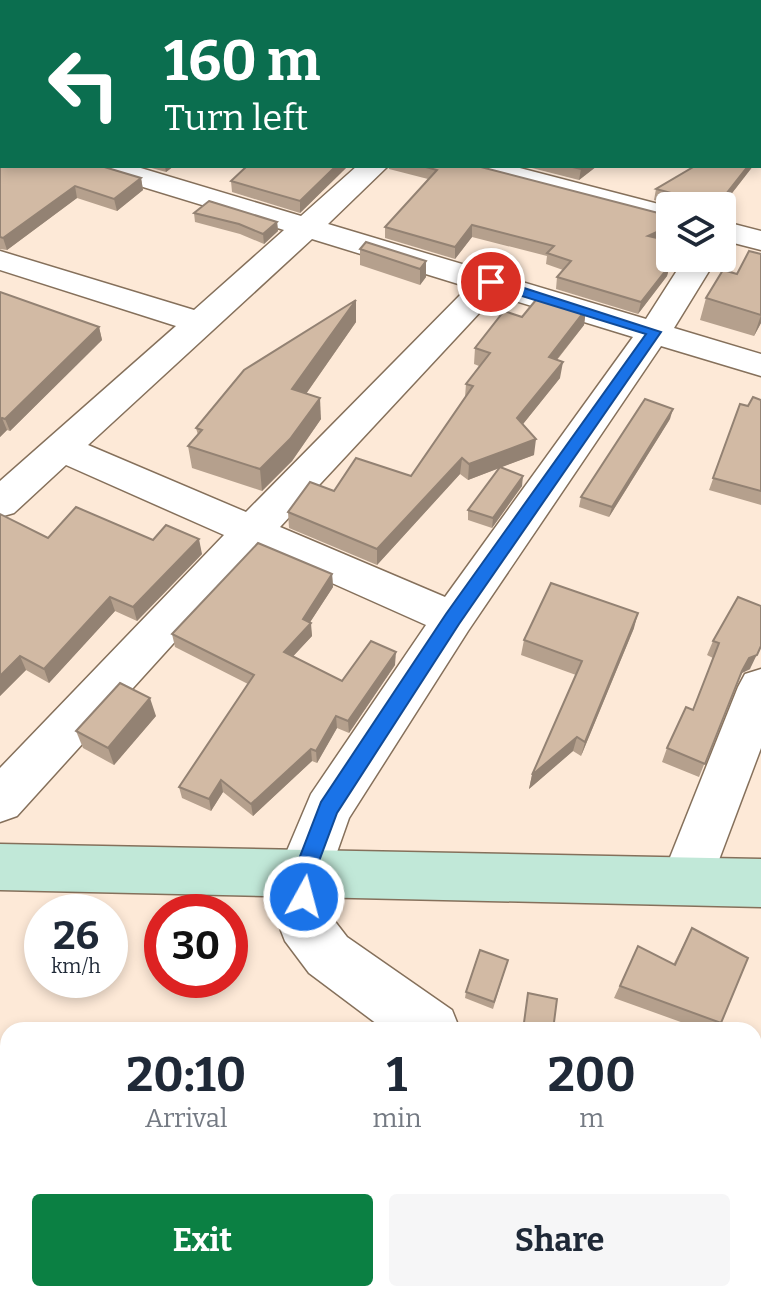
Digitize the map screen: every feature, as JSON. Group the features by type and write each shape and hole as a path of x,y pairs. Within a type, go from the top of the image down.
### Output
{"street":[{"path":"111,168 761,365"},
{"path":"0,503 372,168"},
{"path":"487,168 656,212"},
{"path":"736,234 761,241"},
{"path":"0,260 200,323"},
{"path":"0,293 32,270"},
{"path":"421,1022 328,955 304,923 304,872 328,809 453,619 654,332 692,272"},
{"path":"0,801 250,533 491,282"},
{"path":"61,448 453,619"},
{"path":"687,880 761,687"},
{"path":"0,867 761,883"}],"building":[{"path":"0,168 108,168 141,178 114,199 75,186 3,238 0,237"},
{"path":"245,168 334,168 300,201 231,181"},
{"path":"430,168 485,168 656,212 656,232 648,236 656,238 656,272 665,272 641,302 557,277 571,261 547,253 554,246 472,225 455,247 385,227 437,170"},
{"path":"692,168 746,168 728,192 667,192 656,189"},
{"path":"209,201 277,222 263,234 239,224 194,213"},
{"path":"366,242 426,261 420,269 360,249"},
{"path":"749,251 761,254 761,315 706,298 722,272 737,274"},
{"path":"0,292 99,327 5,419 0,420"},
{"path":"540,295 586,309 549,357 563,362 517,418 536,439 469,464 462,458 377,549 288,512 310,482 334,491 356,458 411,476 473,386 466,384 490,353 475,348 504,311 522,317"},
{"path":"356,300 292,389 320,398 290,439 260,469 188,446 202,430 196,428 244,370"},
{"path":"753,397 761,400 761,491 713,478 740,404 748,406"},
{"path":"645,399 673,409 612,507 581,497"},
{"path":"500,467 523,476 493,518 468,510"},
{"path":"76,507 153,540 166,525 199,539 133,607 110,597 44,669 20,656 0,676 0,514 48,538"},
{"path":"258,543 332,574 303,619 311,623 284,652 342,681 371,641 396,652 348,721 336,716 316,751 311,749 251,804 221,780 209,799 179,787 254,675 172,634"},
{"path":"551,583 638,613 585,742 577,737 532,775 582,661 524,640"},
{"path":"738,597 761,606 761,646 742,671 705,764 667,748 686,707 693,710 719,643 713,641"},
{"path":"120,683 150,698 108,748 76,731"},
{"path":"692,928 748,958 721,1022 620,986 638,946 675,965"},
{"path":"480,950 508,960 494,1002 466,992"},
{"path":"528,993 557,999 554,1022 524,1022"}],"route":[{"path":"304,897 304,872 328,809 453,619 654,332 491,282"}]}
